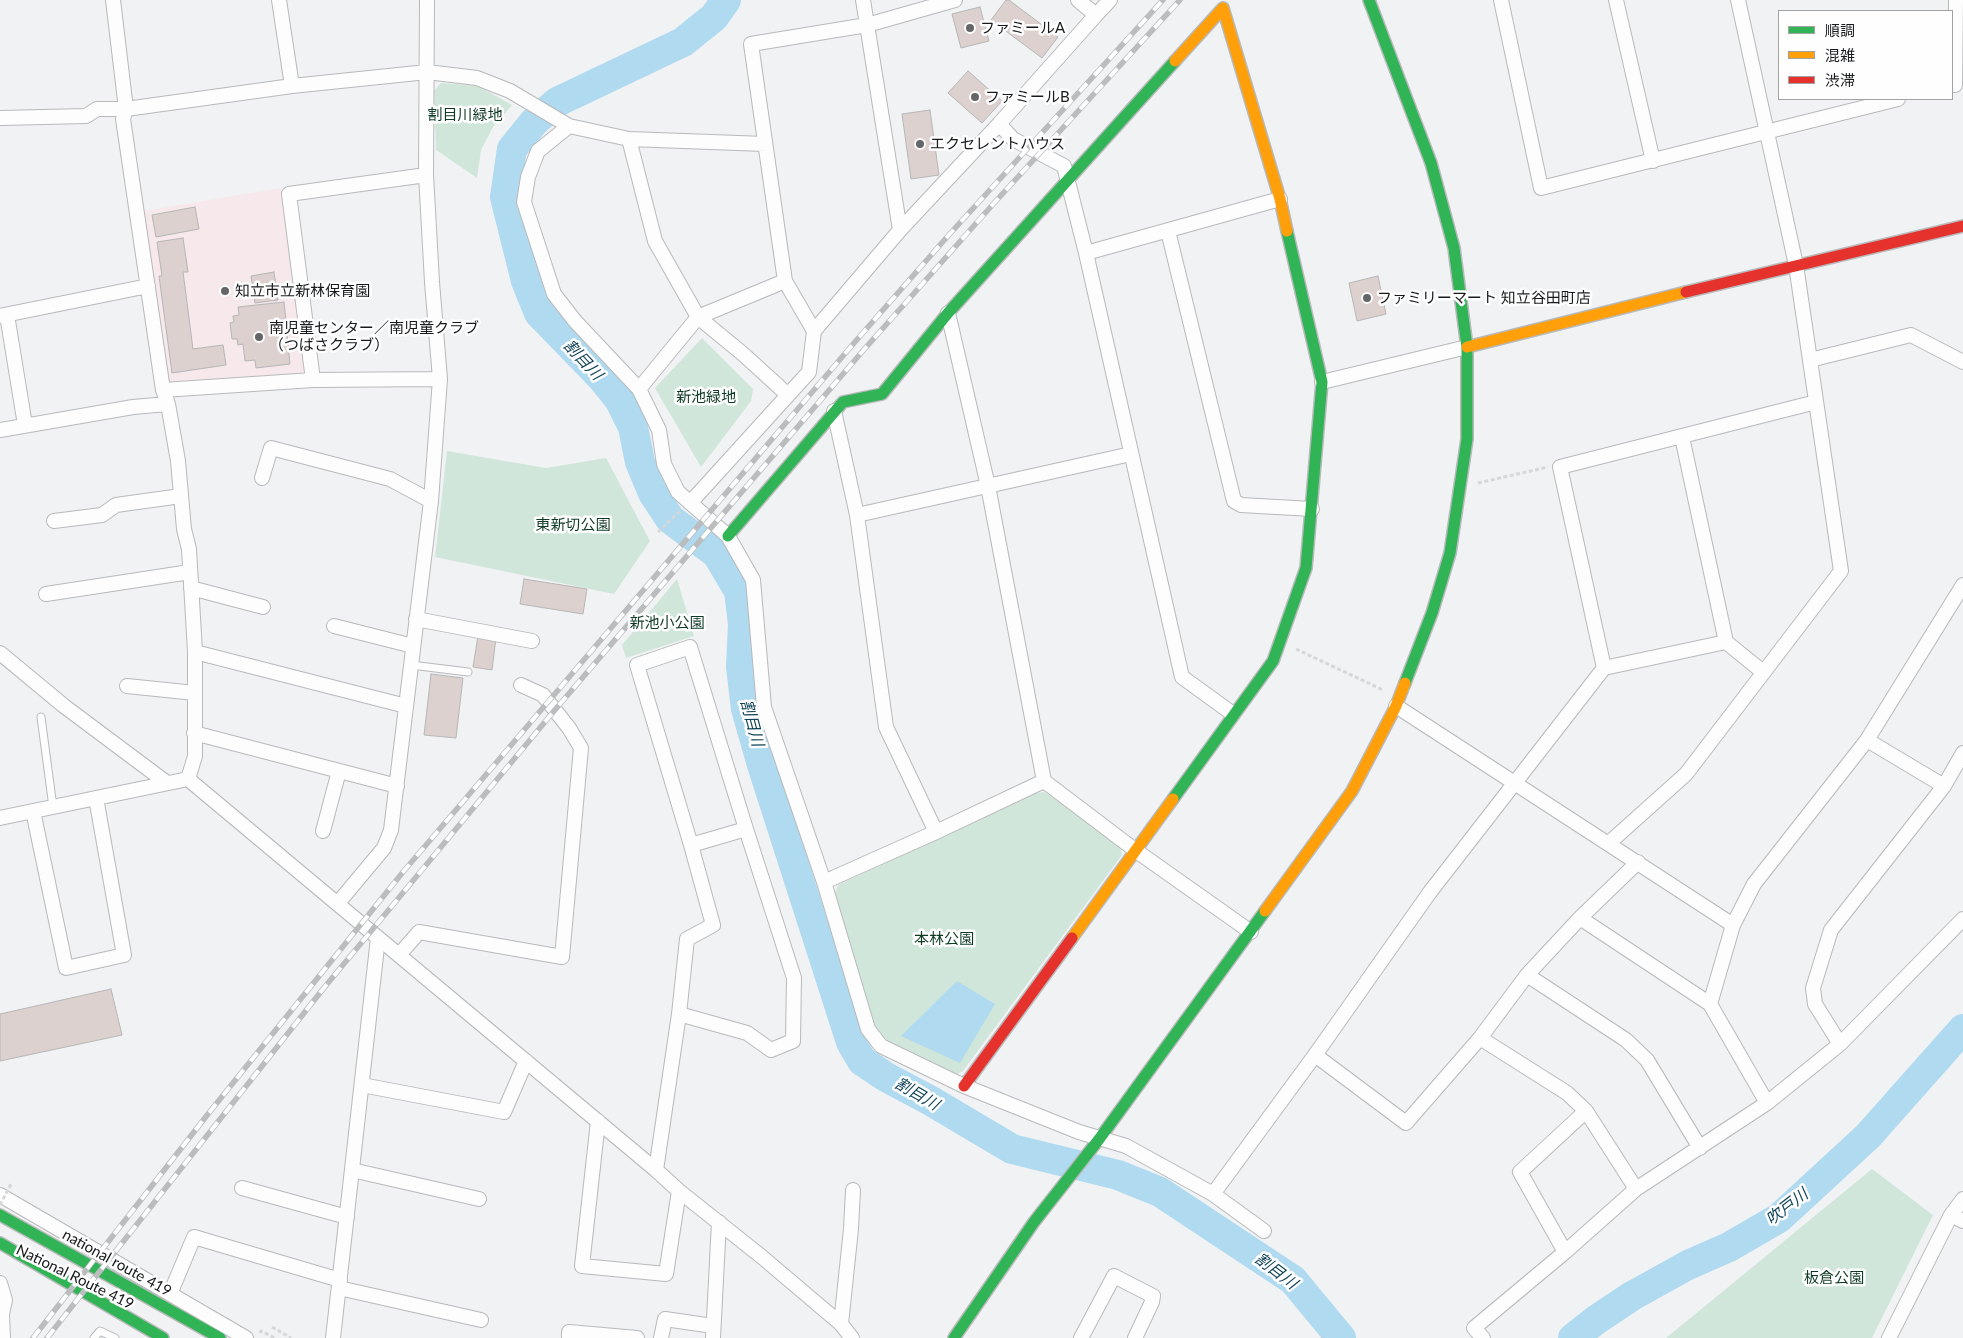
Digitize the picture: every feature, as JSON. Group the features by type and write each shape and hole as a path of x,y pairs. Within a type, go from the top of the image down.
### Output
{"main road":[{"path":"954,1338 1034,1222 1097,1141 1352,791 1398,702 1432,613 1450,553 1462,486 1467,438 1467,347 1454,248 1431,163 1369,0"},
{"path":"728,536 843,402 882,394 948,313 1223,8 1280,199 1322,382 1306,568 1273,660 964,1086"},
{"path":"1467,347 1796,265 1963,226"},
{"name":"national route 419","path":"0,1215 220,1338"},
{"name":"national route 419","path":"0,1243 136,1324 163,1338"},
{"name":"National Route 419","path":"8,1261 136,1324"}],"street":[{"path":"113,0 126,109 123,119 163,390 168,404 178,460 184,529 189,549 195,652 195,756 188,779"},
{"path":"279,0 292,86"},
{"path":"338,903 384,848 391,830 398,786 431,501 440,379 426,175 426,0"},
{"path":"863,0 900,230"},
{"path":"814,330 785,281 751,44 867,24 955,0"},
{"path":"1078,0 1096,15"},
{"path":"690,503 809,372 814,330 900,230 999,124 1110,0"},
{"path":"1501,0 1542,188 1894,100"},
{"path":"1616,0 1652,161"},
{"path":"1608,843 1686,774 1841,571 1796,265 1738,0"},
{"path":"1953,86 1955,85 1956,0"},
{"path":"1,118 86,116 98,110 126,109 292,86 427,72 477,78 510,91 565,124 629,139 765,144"},
{"path":"565,124 538,151 528,177 524,202 554,294 575,321 639,389 659,430 664,464 678,492 728,536 753,580 764,707 824,882 868,1028 881,1046 964,1086 1097,1141 1126,1146 1213,1194 1264,1231"},
{"path":"999,124 1013,138 1064,166 1086,254 1182,678 1233,714"},
{"path":"629,139 655,241 698,317 743,354 788,395"},
{"path":"313,380 289,194 426,175"},
{"path":"1086,254 1280,199"},
{"path":"1168,231 1234,501 1241,505 1312,510"},
{"path":"639,389 698,317 785,281"},
{"path":"25,425 3,316 148,286"},
{"path":"948,313 988,486 1044,781 1135,850 1251,932"},
{"path":"1810,360 1911,335 1963,362"},
{"path":"1322,382 1467,347"},
{"path":"163,390 313,380 440,379"},
{"path":"1604,668 1560,467 1816,402"},
{"path":"0,430 133,407 168,404"},
{"path":"834,411 858,515 886,727 936,832"},
{"path":"1682,437 1726,642 1763,672"},
{"path":"262,478 271,448 390,479 431,501"},
{"path":"858,515 1130,454"},
{"path":"54,521 102,515 116,505 181,496"},
{"path":"46,594 190,572"},
{"path":"1710,1004 1733,925 1754,884 1867,740 1963,585"},
{"path":"191,588 263,607"},
{"path":"416,619 532,641"},
{"path":"334,626 413,646"},
{"path":"1213,1194 1315,1055 1430,892 1517,783 1604,668 1726,642"},
{"path":"656,1170 679,1014 687,939 713,925 637,665 690,647 794,978 793,1041 771,1050 747,1033 679,1014"},
{"path":"195,652 406,706"},
{"path":"0,653 64,706 167,783"},
{"path":"399,955 419,932 562,957 581,748 569,728 543,695 521,685"},
{"path":"127,686 194,693"},
{"path":"1398,702 1733,925"},
{"path":"194,733 398,786"},
{"path":"1867,740 1944,786"},
{"path":"1840,1044 1816,1004 1813,988 1831,930 1944,786 1963,753"},
{"path":"323,831 339,771"},
{"path":"0,818 188,779"},
{"path":"188,779 679,1190 762,1257 840,1324 852,1338"},
{"path":"824,882 1044,781"},
{"path":"34,811 66,968 124,955 96,798"},
{"path":"691,845 746,829"},
{"path":"1315,1055 1406,1123 1480,1038 1527,975 1580,918 1638,862"},
{"path":"1580,918 1710,1004 1767,1103"},
{"path":"1483,1338 1474,1328 1565,1252 1636,1189 1767,1103 1840,1044 1963,919"},
{"path":"333,1338 378,938"},
{"path":"1527,975 1626,1040 1647,1060 1700,1148"},
{"path":"1480,1038 1567,1093 1586,1111 1636,1189"},
{"path":"362,1085 504,1112 526,1062"},
{"path":"1565,1252 1520,1172 1586,1111"},
{"path":"598,1121 582,1266 666,1274 679,1190"},
{"path":"352,1170 479,1199"},
{"path":"242,1188 347,1217"},
{"path":"840,1324 851,1229 853,1190"},
{"path":"0,1194 246,1338"},
{"path":"1889,1338 1957,1218 1963,1199"},
{"path":"661,1338 664,1319 713,1332 719,1222"},
{"path":"170,1294 194,1237 339,1284 482,1320"},
{"path":"1082,1338 1114,1276 1153,1296 1136,1338"},
{"path":"0,1283 5,1300 2,1314 3,1338"},
{"path":"569,1338 570,1332 637,1338"}],"lane":[{"path":"411,665 468,672"},
{"path":"41,717 53,808"},
{"path":"94,1338 100,1331 115,1338"}],"path":[{"path":"1462,486 1553,465 1560,467"},
{"path":"658,532 690,503"},
{"path":"1280,641 1398,702"},
{"path":"0,1205 12,1184"},
{"path":"272,1328 291,1338"},
{"path":"262,1331 274,1338"}],"shaded area":[{"name":"知立市立新林保育園","path":"281,188 304,372 298,376 174,384 169,380 143,211"}],"green space":[{"name":"割目川緑地","path":"441,83 478,86 512,105 493,127 481,150 477,178 436,150 434,91"},
{"name":"新池緑地","path":"702,338 753,389 751,401 701,467 655,388"},
{"name":"東新切公園","path":"447,451 546,468 606,458 650,541 614,594 435,557"},
{"name":"新池小公園","path":"677,579 694,636 626,658 622,645"},
{"name":"本林公園","path":"1045,792 1120,846 1122,855 963,1071 957,1074 887,1040 878,1031 872,1020 834,896 838,885 1037,793"},
{"name":"板倉公園","path":"1872,1169 1933,1215 1872,1338 1666,1338"}],"water":[{"path":"957,981 995,1004 960,1063 901,1036"}],"building":[{"path":"1006,0 1009,0 1058,37 1042,58 991,20"},
{"name":"ファミールA","path":"980,7 989,41 961,48 952,14"},
{"name":"ファミールB","path":"968,71 1002,101 982,123 948,93"},
{"name":"エクセレントハウス","path":"930,110 939,175 911,179 902,114"},
{"path":"195,207 199,229 156,237 152,215"},
{"path":"183,238 188,272 183,272 193,349 223,345 226,365 172,373 159,276 162,276 157,242"},
{"path":"274,272 278,300 255,303 251,276"},
{"name":"ファミリーマート 知立谷田町店","path":"1378,276 1386,314 1357,321 1349,283"},
{"name":"南児童センター／南児童クラブ （つばさクラブ）","path":"284,302 287,329 293,328 294,334 287,335 290,364 256,368 255,360 245,361 243,344 238,345 237,339 232,339 230,323 234,322 233,316 239,315 238,307"},
{"path":"524,579 587,589 583,614 520,604"},
{"path":"478,636 496,638 492,670 473,667"},
{"path":"431,674 463,678 456,738 424,735"},
{"path":"111,989 122,1035 0,1061 0,1014"}],"waterway":[{"name":"割目川","path":"726,0 714,17 683,42 557,102 534,122 512,149 505,197 526,281 539,313 602,378 619,399 633,427 640,462 653,493 670,519 717,554 739,591 743,624 741,667 746,709 762,765 851,1042 862,1061 886,1077 1012,1149 1118,1175 1160,1192 1293,1280 1341,1338"},
{"name":"吹戸川","path":"1573,1338 1632,1296 1688,1265 1729,1247 1779,1218 1868,1136 1963,1029"}],"railway":[{"path":"33,1338 208,1114 403,872 854,343 947,237 1163,0"},
{"path":"47,1338 323,989 554,711 861,353 995,202 1180,0"}],"traffic: fast":[{"path":"1369,0 1431,163 1454,248 1467,347 1467,439 1450,553 1432,613 1405,683"},
{"path":"728,536 843,402 882,394 948,313 1175,61"},
{"path":"1173,799 1273,661 1306,568 1322,382 1287,231"},
{"path":"954,1338 1034,1222 1100,1138 1265,911"},
{"path":"0,1215 220,1338"},
{"path":"0,1243 163,1338"}],"traffic: slow":[{"path":"1175,61 1223,8 1280,199 1287,231"},
{"path":"1467,347 1686,292"},
{"path":"1265,911 1352,791 1396,706 1405,683"},
{"path":"1072,938 1173,799"}],"traffic: jam":[{"path":"1686,292 1963,226"},
{"path":"964,1086 1072,938"}],"place":[{"name":"ファミールA","path":"970,28"},
{"name":"ファミールB","path":"975,97"},
{"name":"エクセレントハウス","path":"920,144"},
{"name":"知立市立新林保育園","path":"225,291"},
{"name":"ファミリーマート 知立谷田町店","path":"1367,298"},
{"name":"南児童センター／南児童クラブ （つばさクラブ）","path":"259,337"}]}
